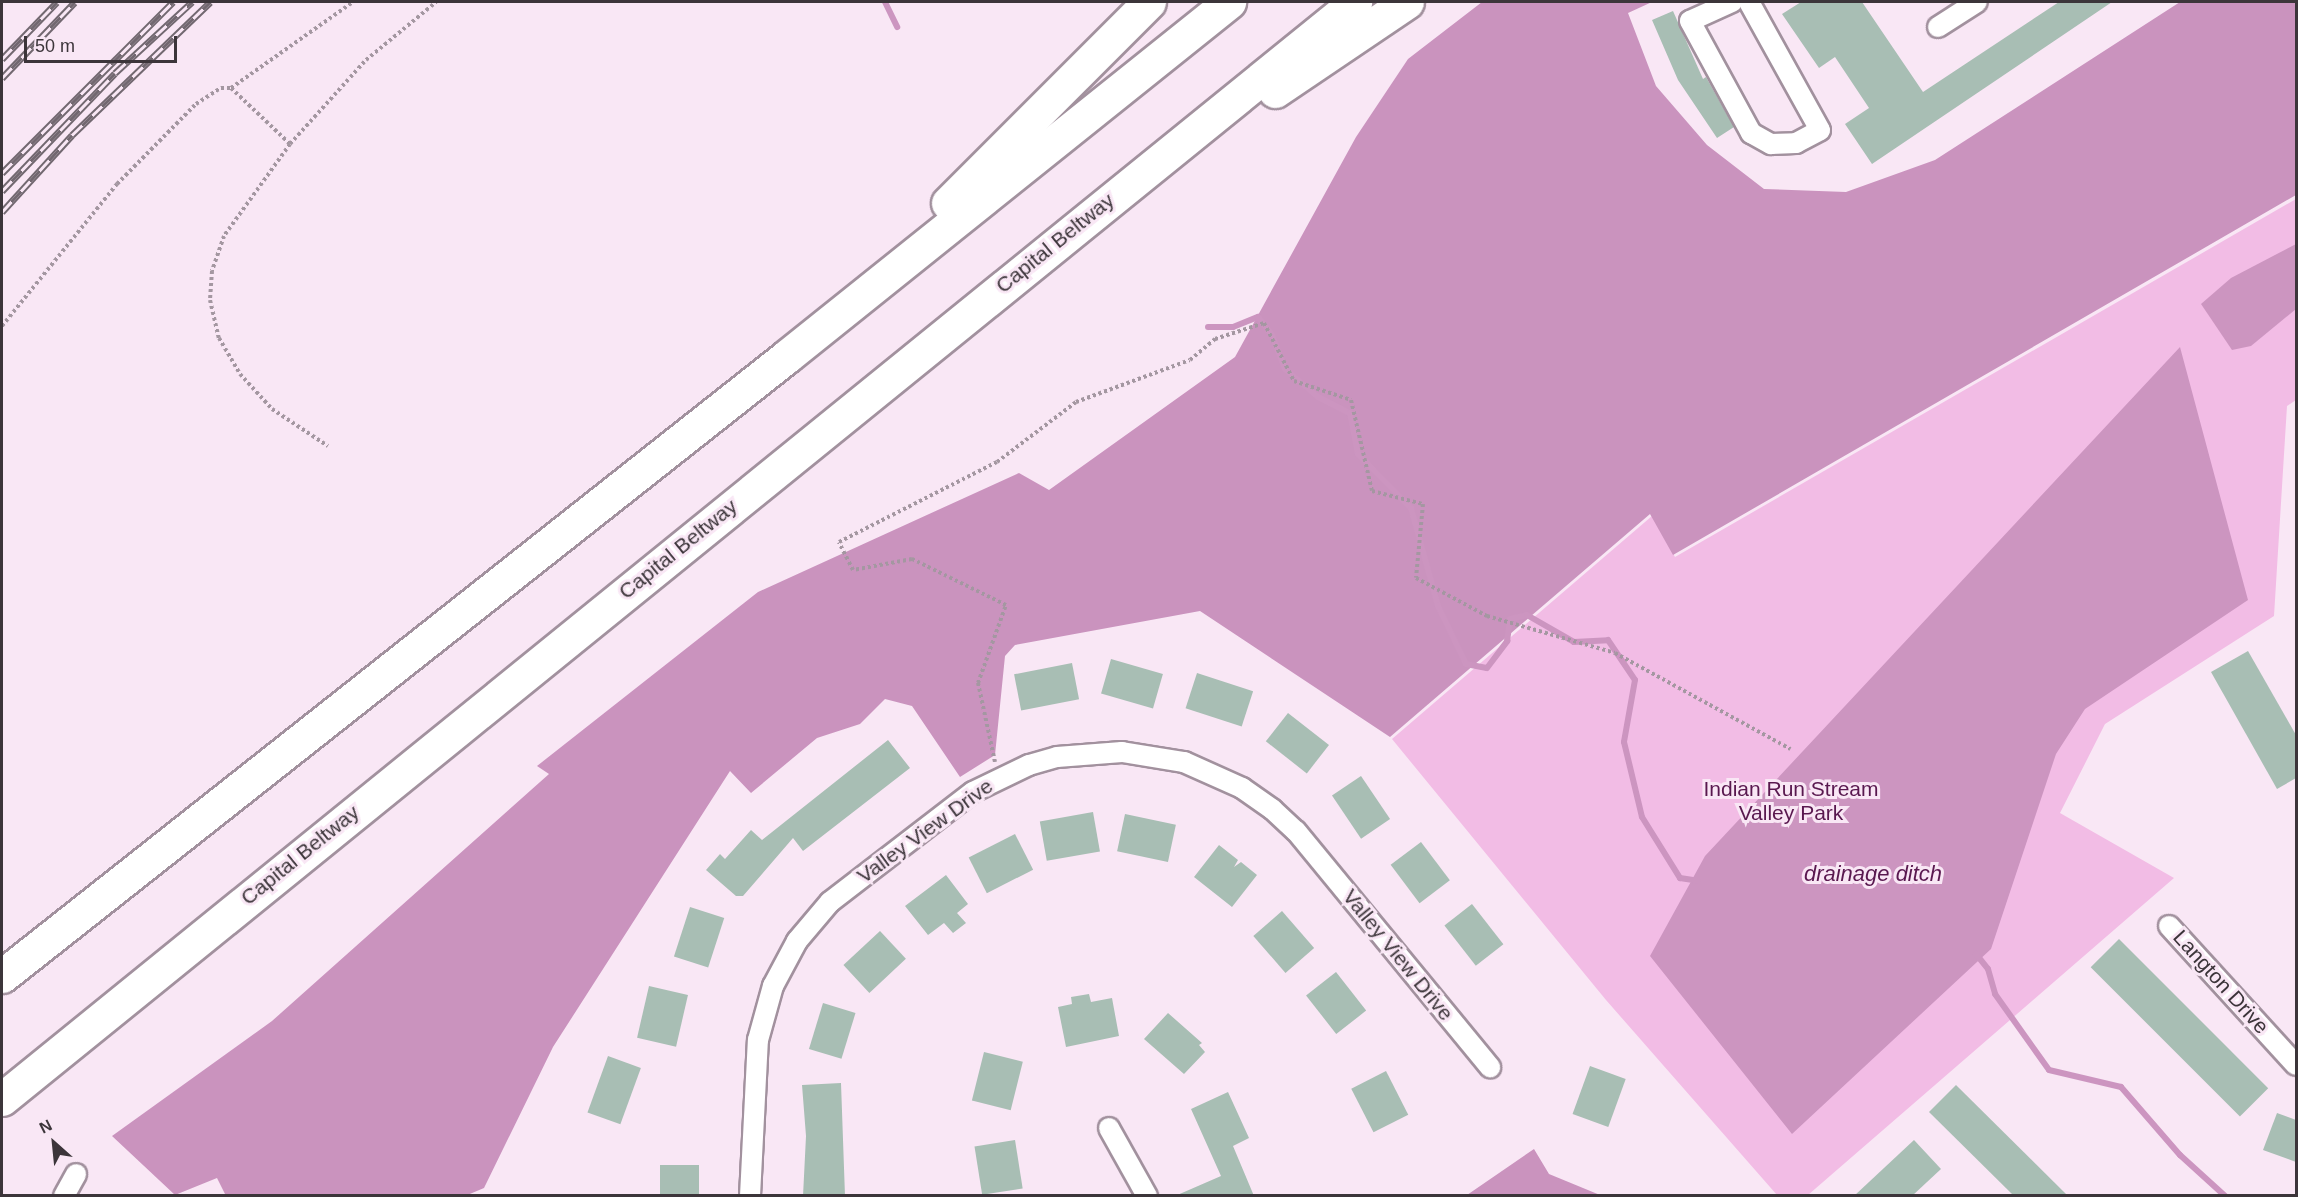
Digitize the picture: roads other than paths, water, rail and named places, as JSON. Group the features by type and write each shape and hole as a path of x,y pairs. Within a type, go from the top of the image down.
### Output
{"highway":[{"path":"786,357 980,172 1149,2"},
{"path":"2,976 786,357 1229,2"},
{"name":"Capital Beltway","path":"2,1099 1356,2"},
{"path":"1075,228 1407,2"}],"street":[{"path":"1732,2 1690,21 1751,133 1771,144 1796,143 1820,130 1749,2"},
{"path":"1938,27 1977,2"},
{"name":"Valley View Drive","path":"750,1196 758,1040 773,986 797,941 830,902 952,807 998,777 1057,757 1122,752 1184,762 1242,788 1296,831 1490,1067"},
{"name":"Langton Drive","path":"2169,926 2296,1065"},
{"path":"1109,1128 1148,1196"},
{"path":"64,1196 76,1174"}],"water":[{"path":"2296,244 2296,309 2251,346 2232,350 2201,304 2231,278"},
{"name":"drainage ditch","path":"2180,347 2248,600 2085,709 2056,754 1991,949 1792,1134 1650,956 1705,856"}],"waterway":[{"path":"885,2 897,27"},
{"path":"1208,327 1233,327 1258,317 1272,335 1285,369 1318,397 1350,413 1358,454 1411,508 1438,606 1466,664 1487,668 1507,641 1510,619 1527,615 1574,642 1608,640 1635,680 1624,742 1642,817 1680,878 1698,881"},
{"path":"1976,954 1988,969 1995,994 2049,1070 2121,1087 2180,1155 2225,1196"}],"railway":[{"path":"2,59 57,2"},
{"path":"2,78 75,2"},
{"path":"2,173 173,2"},
{"path":"2,191 115,73 192,2"},
{"path":"2,212 72,135 210,2"}],"park label":[{"name":"Indian Run Stream Valley Park","path":"1791,801"}]}
